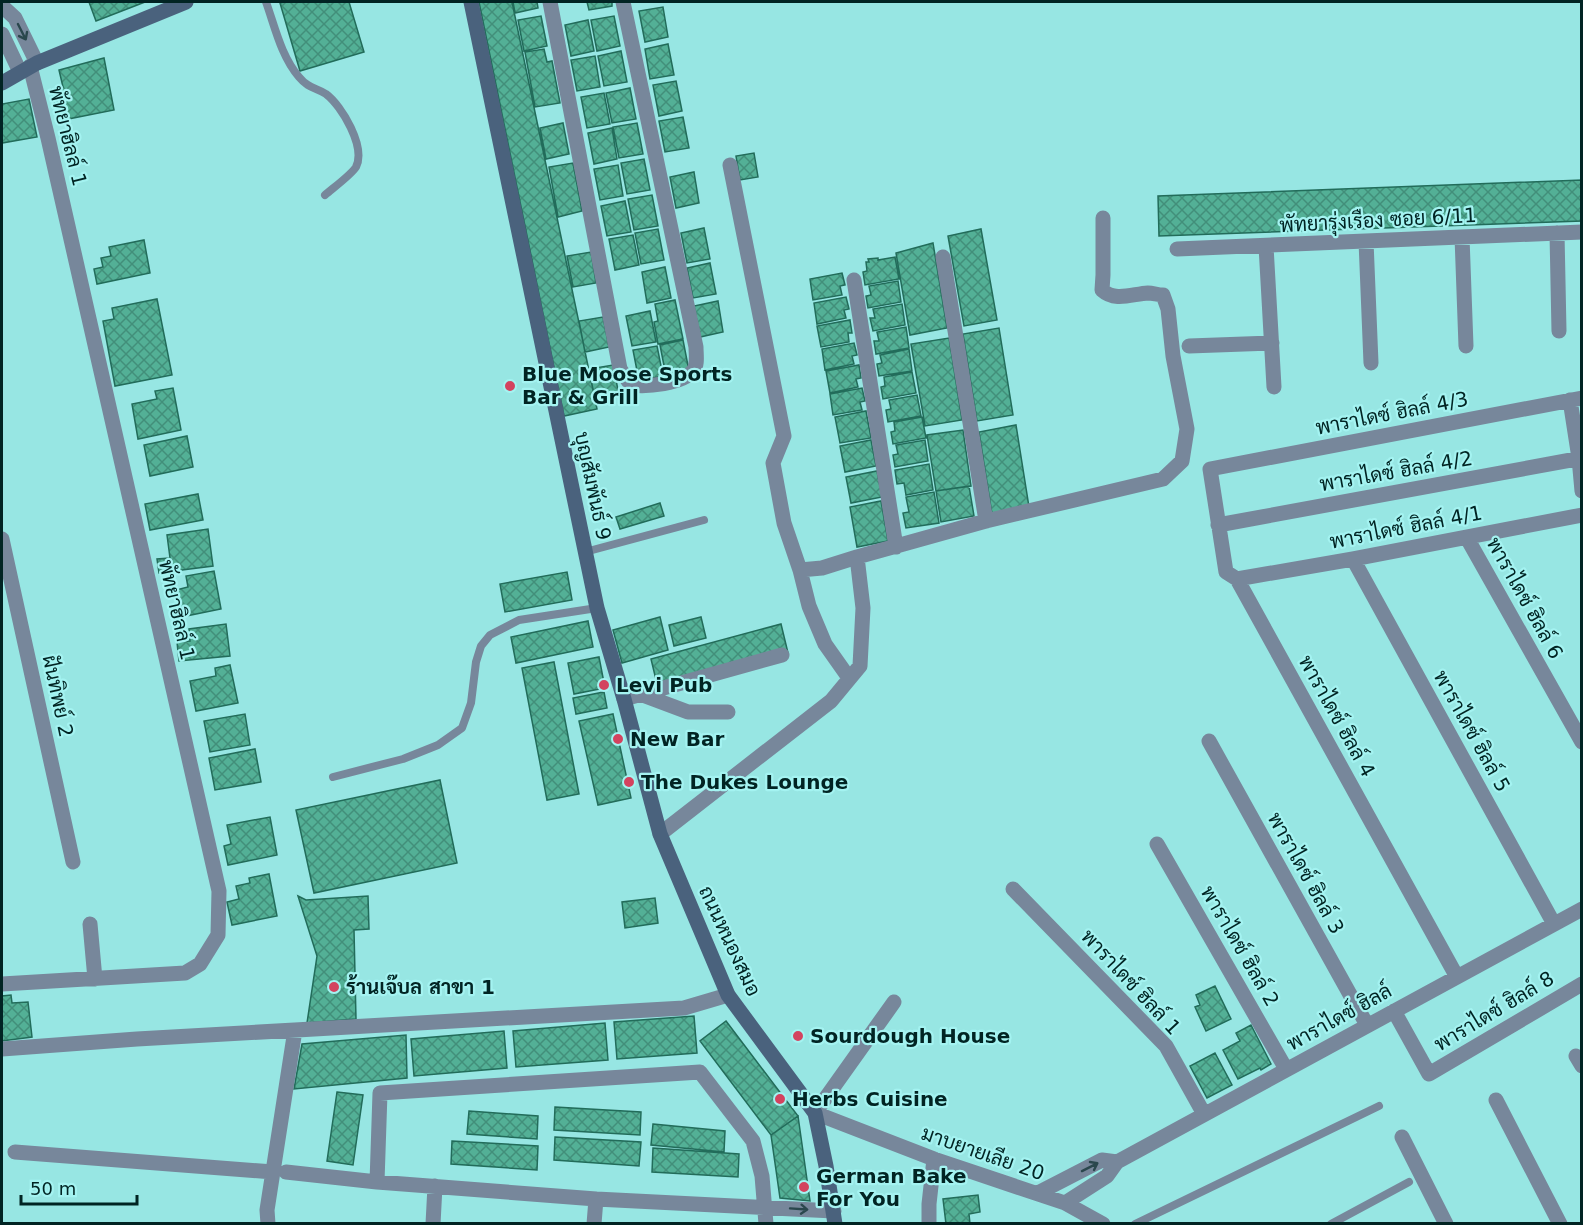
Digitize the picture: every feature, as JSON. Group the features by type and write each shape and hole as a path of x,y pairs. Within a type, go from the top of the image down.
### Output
{"street":[{"path":"2,83 29,67 186,2"},
{"name":"บุญสัมพันธ์ 9","path":"471,2 597,608 660,834"},
{"path":"550,2 620,369 631,384 657,385 683,378 693,371 696,363 696,347 623,2"},
{"path":"2,6 15,18 29,67"},
{"path":"2,34 29,67"},
{"name":"พัทยาฮิลล์ 1","path":"2,984 185,973 200,964 218,935 219,891 51,150 29,67"},
{"path":"730,165 784,436 773,463 784,523 809,606 825,644 849,678"},
{"path":"800,570 822,568 986,521 1163,479 1182,461 1187,429 1173,356 1168,309 1163,296 1150,293 1115,297 1107,295 1102,290 1103,218"},
{"name":"พัทยารุ่งเรือง ซอย 6/11","path":"1177,249 1581,232"},
{"path":"1557,233 1559,331"},
{"path":"1462,237 1466,346"},
{"path":"1366,241 1371,363"},
{"path":"1266,246 1274,387"},
{"path":"943,257 986,521"},
{"path":"854,280 896,547"},
{"path":"1189,346 1272,344"},
{"path":"1576,399 1581,491"},
{"name":"พาราไดซ์ ฮิลล์ 4/3","path":"1210,469 1576,399"},
{"name":"พาราไดซ์ ฮิลล์ 4/2","path":"1218,525 1580,458"},
{"name":"พาราไดซ์ ฮิลล์ 4","path":"1210,469 1226,572 1237,579 1457,977"},
{"name":"พาราไดซ์ ฮิลล์ 4/1","path":"1237,579 1581,515"},
{"name":"พาราไดซ์ ฮิลล์ 6","path":"1467,538 1581,742"},
{"name":"ฝันทิพย์ 2","path":"2,539 73,862"},
{"path":"660,834 831,701 860,666 863,608 857,557"},
{"name":"พาราไดซ์ ฮิลล์ 5","path":"1353,559 1554,924"},
{"path":"624,699 782,655"},
{"path":"640,694 688,712 728,712"},
{"name":"พาราไดซ์ ฮิลล์ 3","path":"1209,741 1367,1025"},
{"name":"ถนนหนองสมอ","path":"660,834 728,995 815,1113 834,1217"},
{"name":"พาราไดซ์ ฮิลล์ 2","path":"1157,844 1287,1069"},
{"name":"พาราไดซ์ ฮิลล์ 1","path":"1013,889 1166,1046 1204,1114"},
{"name":"พาราไดซ์ ฮิลล์","path":"1065,1203 1107,1176 1117,1162 1581,909"},
{"path":"90,924 95,979"},
{"name":"พาราไดซ์ ฮิลล์ 8","path":"1394,1011 1429,1074 1581,984"},
{"path":"2,1049 148,1038 684,1008 728,995"},
{"path":"815,1113 894,1002"},
{"path":"267,1224 267,1210 280,1172 295,1030"},
{"path":"377,1182 380,1093 700,1072 753,1141 762,1176 766,1224"},
{"path":"1496,1100 1560,1224"},
{"name":"มาบยายเลีย 20","path":"815,1113 934,1159 1065,1203 1103,1224"},
{"path":"1402,1137 1446,1224"},
{"path":"15,1152 596,1199 765,1208 834,1217"},
{"path":"929,1224 934,1159"},
{"name":"พาราไดซ์ ฮิลล์","path":"1038,1193 1102,1160 1117,1162"},
{"path":"433,1224 435,1186"},
{"path":"594,1224 596,1199"}],"lane":[{"path":"266,2 286,60 307,86 326,94 341,110 358,146 360,155 355,168 325,195"},
{"path":"585,552 704,520"},
{"path":"333,777 403,759 438,745 462,728 471,703 476,662 481,646 490,635 519,620 597,608"},
{"path":"1135,1224 1379,1106"},
{"path":"1330,1224 1409,1182"}],"building":[{"path":"89,2 145,2 96,21"},
{"path":"349,2 364,52 300,71 280,3"},
{"path":"479,2 512,2 597,409 564,416"},
{"path":"513,2 537,2 538,8 515,13"},
{"path":"587,2 612,2 612,6 589,10"},
{"path":"663,7 668,37 645,42 639,11"},
{"path":"541,16 547,46 524,51 518,20"},
{"path":"614,16 620,46 597,51 591,20"},
{"path":"588,20 594,51 571,56 565,25"},
{"path":"668,44 674,75 650,79 645,49"},
{"path":"544,49 547,62 552,61 560,103 535,107 525,52"},
{"path":"621,51 627,82 604,86 598,56"},
{"path":"595,56 600,87 577,91 571,60"},
{"path":"104,58 114,110 58,121 52,89 63,87 59,70"},
{"path":"676,81 682,111 659,116 653,85"},
{"path":"630,88 636,119 612,123 606,93"},
{"path":"604,93 610,124 587,128 581,97"},
{"path":"29,99 37,137 2,143 2,104"},
{"path":"683,117 689,148 665,152 659,121"},
{"path":"563,123 569,154 546,159 540,128"},
{"path":"637,123 643,154 619,158 613,127"},
{"path":"612,128 617,159 594,164 588,133"},
{"path":"754,153 758,177 740,180 736,156"},
{"path":"644,159 650,190 627,194 621,163"},
{"path":"573,163 582,211 558,217 549,167"},
{"path":"618,165 623,196 600,200 594,169"},
{"path":"694,172 699,203 676,208 670,177"},
{"path":"1582,180 1582,221 1159,236 1158,196"},
{"path":"652,195 658,226 634,230 628,199"},
{"path":"625,201 631,232 607,236 601,206"},
{"path":"704,228 710,259 687,263 681,233"},
{"path":"658,229 664,260 641,264 635,233"},
{"path":"981,229 997,320 964,326 948,236"},
{"path":"633,235 639,265 615,270 609,239"},
{"path":"144,240 150,273 97,284 94,269 103,267 101,258 111,256 109,247"},
{"path":"933,243 947,328 910,335 896,253"},
{"path":"591,252 596,283 573,287 567,256"},
{"path":"895,257 899,279 865,285 863,272 867,271 868,259"},
{"path":"710,263 716,294 693,298 687,268"},
{"path":"665,267 671,298 647,303 642,272"},
{"path":"842,273 845,285 840,286 842,295 813,300 810,279"},
{"path":"898,281 901,302 868,308 866,296 871,295 869,286"},
{"path":"846,297 849,309 844,310 846,318 817,324 814,303"},
{"path":"157,299 172,375 115,386 103,321 114,319 112,308"},
{"path":"675,300 683,339 658,344 654,322 658,321 655,304"},
{"path":"718,301 723,332 700,337 694,306"},
{"path":"902,304 905,325 873,331 870,318 875,318 873,309"},
{"path":"650,311 656,342 632,346 626,316"},
{"path":"603,317 609,347 585,352 579,321"},
{"path":"850,320 852,333 848,333 849,342 821,347 817,326"},
{"path":"906,327 909,348 876,354 874,341 879,341 877,332"},
{"path":"999,328 1013,415 977,421 963,334"},
{"path":"949,338 962,420 925,426 911,344"},
{"path":"683,340 689,371 666,376 660,345"},
{"path":"854,343 857,355 852,356 854,364 825,370 822,349"},
{"path":"657,346 663,376 639,381 633,350"},
{"path":"909,349 912,371 879,376 877,364 882,363 880,355"},
{"path":"613,365 619,395 595,400 589,369"},
{"path":"859,365 861,378 856,379 858,387 830,393 826,371"},
{"path":"912,372 916,393 883,399 881,387 885,386 884,377"},
{"path":"173,388 181,430 138,439 132,404 157,399 155,391"},
{"path":"862,388 865,401 860,402 862,410 833,415 830,394"},
{"path":"917,395 921,416 888,422 886,410 891,409 889,400"},
{"path":"866,411 871,438 840,443 835,417"},
{"path":"922,417 926,438 893,444 891,432 895,431 894,422"},
{"path":"1016,425 1029,507 992,514 979,432"},
{"path":"963,430 971,486 936,491 927,435"},
{"path":"187,436 193,467 150,476 144,445"},
{"path":"871,440 876,466 845,472 840,446"},
{"path":"925,440 928,461 895,467 893,455 898,454 896,445"},
{"path":"929,464 933,490 906,495 904,483 897,484 895,470"},
{"path":"877,471 882,497 851,503 846,477"},
{"path":"969,486 974,516 941,522 936,491"},
{"path":"934,492 939,523 906,528 903,513 909,512 906,497"},
{"path":"198,494 203,520 150,530 145,504"},
{"path":"881,501 888,541 857,547 850,507"},
{"path":"660,503 664,516 620,529 616,517"},
{"path":"208,529 213,566 159,573 157,559 170,558 167,535"},
{"path":"214,571 221,609 181,617 176,590 188,587 186,576"},
{"path":"567,572 572,600 505,612 500,584"},
{"path":"660,617 668,650 622,663 613,630"},
{"path":"701,617 706,638 674,646 669,625"},
{"path":"588,621 593,647 516,663 511,637"},
{"path":"226,624 230,656 179,661 177,642 190,641 189,629"},
{"path":"781,624 788,653 658,688 651,659"},
{"path":"599,657 605,688 574,694 568,663"},
{"path":"554,662 579,794 547,800 522,668"},
{"path":"230,665 238,703 196,711 190,681 216,676 215,668"},
{"path":"604,692 607,708 576,714 573,698"},
{"path":"245,714 250,745 210,752 204,721"},
{"path":"613,714 631,798 598,805 579,721"},
{"path":"255,749 261,782 215,790 209,758"},
{"path":"440,780 457,863 314,893 296,810"},
{"path":"270,817 277,855 228,865 224,846 231,844 227,825"},
{"path":"269,874 277,916 232,925 227,902 239,899 236,886 250,883 249,878"},
{"name":"ร้านเจ๊บล สาขา 1","path":"298,896 306,900 368,896 369,929 354,930 356,1019 307,1023 317,956"},
{"path":"655,898 658,923 625,928 622,902"},
{"path":"1215,986 1231,1019 1206,1031 1195,1007 1200,1005 1196,995"},
{"path":"11,995 12,1003 28,1002 32,1037 2,1041 2,996"},
{"path":"694,1016 697,1053 617,1059 614,1022"},
{"path":"726,1021 798,1116 771,1135 700,1041"},
{"path":"605,1023 608,1060 516,1067 513,1031"},
{"path":"1251,1025 1271,1064 1238,1079 1223,1050 1240,1041 1236,1033"},
{"path":"504,1031 507,1068 414,1076 411,1039"},
{"path":"406,1035 407,1078 294,1089 302,1044"},
{"path":"1215,1053 1232,1085 1207,1098 1190,1066"},
{"path":"337,1092 363,1095 353,1165 327,1161"},
{"path":"555,1107 641,1112 640,1135 554,1130"},
{"path":"469,1111 538,1116 537,1139 467,1134"},
{"path":"798,1116 810,1201 780,1198 771,1135"},
{"path":"653,1124 725,1131 724,1152 651,1145"},
{"path":"555,1137 641,1142 639,1166 554,1160"},
{"path":"452,1141 538,1146 537,1170 451,1164"},
{"path":"653,1148 739,1154 738,1177 652,1172"},
{"path":"978,1195 980,1212 969,1214 970,1224 946,1224 943,1199"}],"place":[{"name":"Blue Moose Sports Bar & Grill","path":"510,386"},
{"name":"Levi Pub","path":"604,685"},
{"name":"New Bar","path":"618,739"},
{"name":"The Dukes Lounge","path":"629,782"},
{"name":"ร้านเจ๊บล สาขา 1","path":"334,987"},
{"name":"Sourdough House","path":"798,1036"},
{"name":"Herbs Cuisine","path":"780,1099"},
{"name":"German Bake For You","path":"804,1187"}]}
